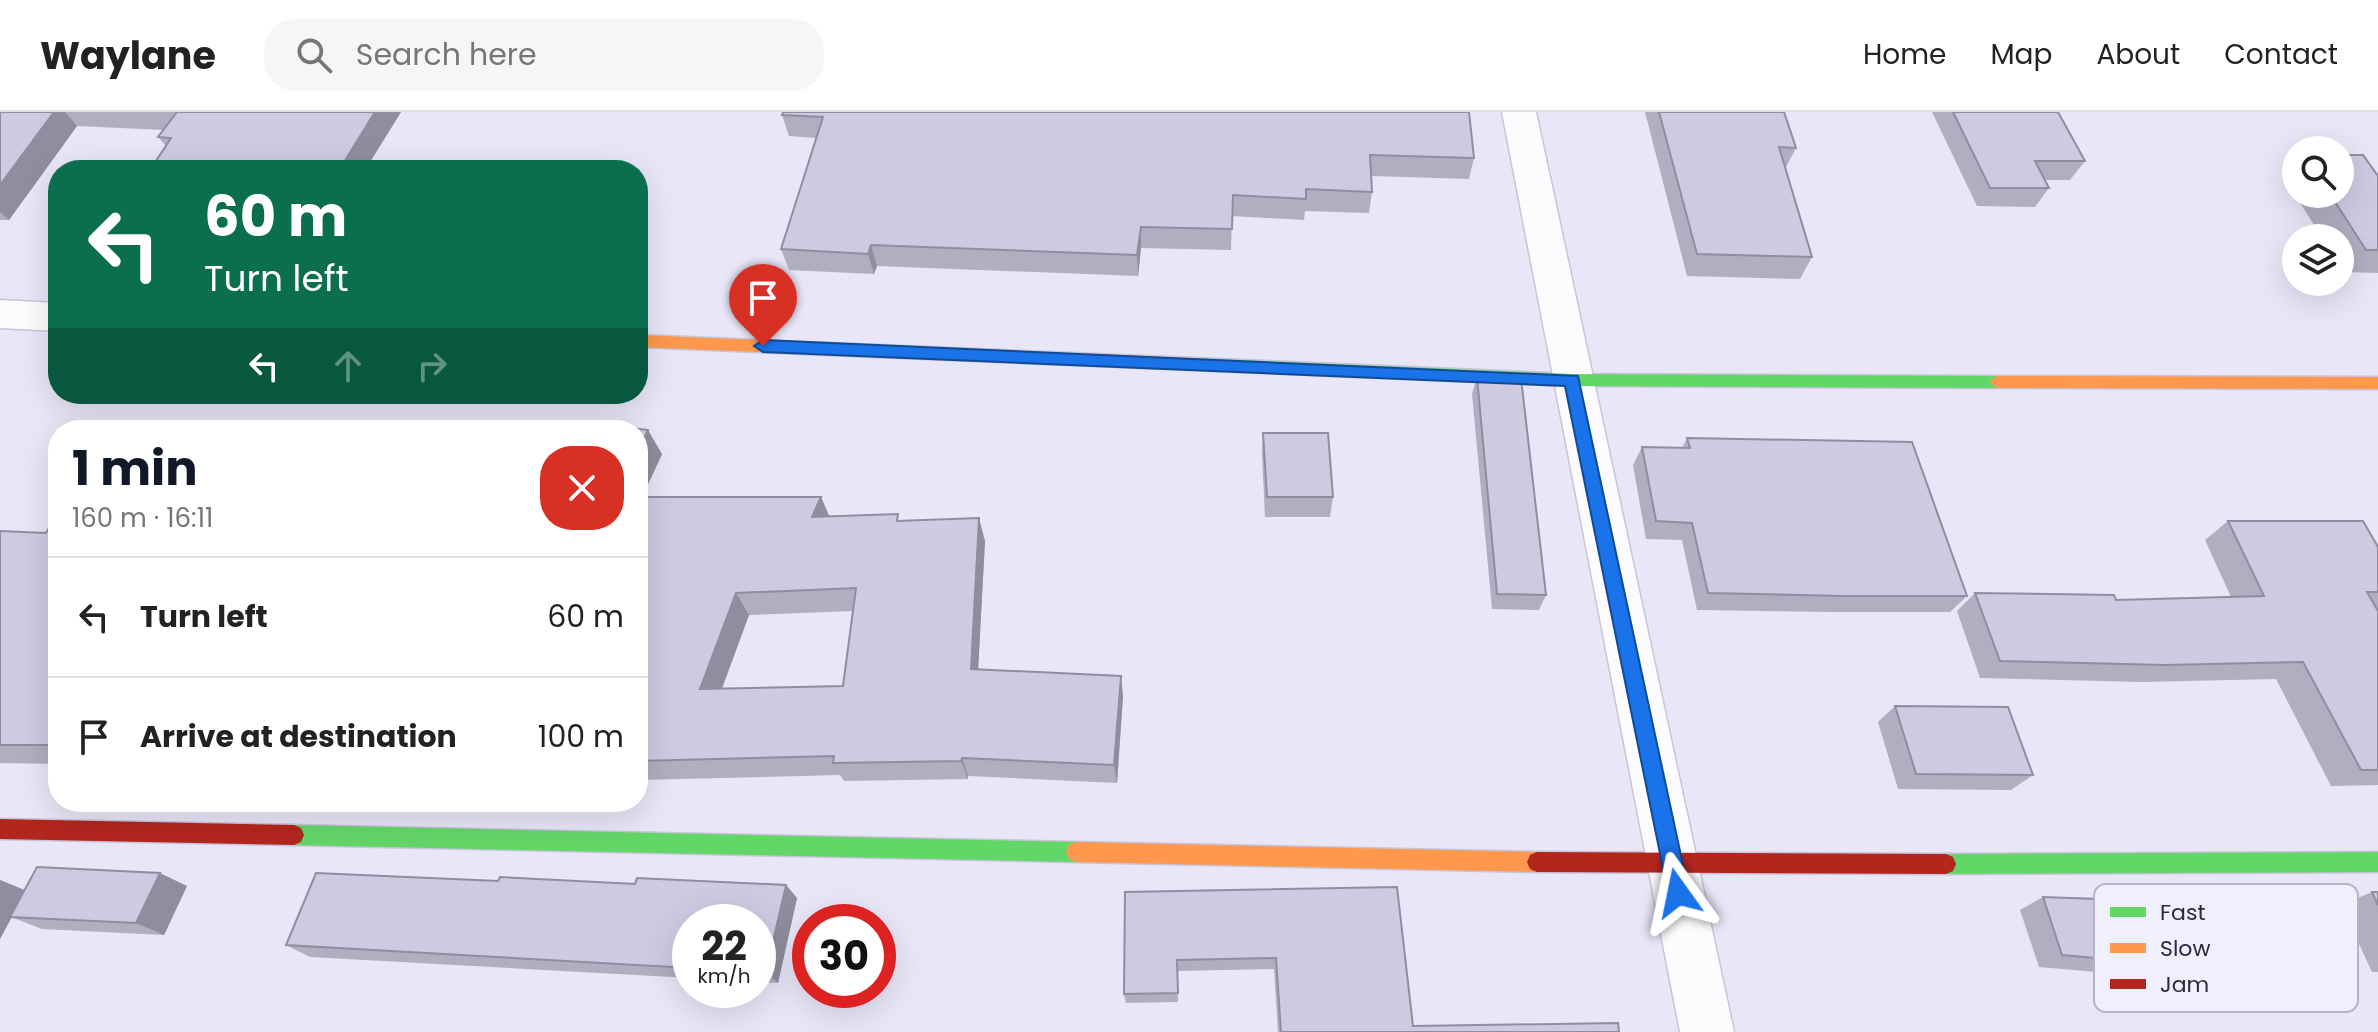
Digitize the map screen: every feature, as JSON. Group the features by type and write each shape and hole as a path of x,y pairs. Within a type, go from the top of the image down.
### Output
{"street":[{"path":"1519,112 1707,1032"},
{"path":"0,314 48,316"},
{"path":"648,341 1572,380 2378,383"},
{"path":"0,829 1672,865 2378,862"}],"building":[{"path":"0,112 54,112 0,185"},
{"path":"177,112 375,112 345,160 157,160 171,138 158,137"},
{"path":"783,112 1469,112 1474,158 1370,155 1372,192 1306,189 1306,199 1233,195 1232,229 1141,227 1137,255 871,245 868,254 781,249 823,117 782,115"},
{"path":"1659,112 1784,112 1796,148 1779,147 1812,257 1697,254"},
{"path":"1953,112 2058,112 2085,161 2035,161 2049,188 1990,188"},
{"path":"2354,155 2363,155 2378,176 2378,250 2366,250 2354,231 2354,224 2349,224 2339,208 2354,208"},
{"path":"1477,377 1521,378 1546,595 1497,594"},
{"path":"1263,433 1328,433 1333,497 1267,497"},
{"path":"1687,438 1912,442 1967,596 1708,593 1692,523 1656,521 1642,447 1690,448"},
{"path":"648,497 821,497 812,517 898,514 897,521 979,518 971,669 1121,676 1114,765 962,758 961,761 833,763 834,756 648,761","holes":["856,588 843,686 700,689 736,593"]},
{"path":"2228,521 2363,521 2378,547 2378,592 2367,592 2378,611 2378,770 2361,770 2303,662 2165,665 2000,661 1975,593 2114,595 2116,600 2264,596"},
{"path":"48,530 48,745 0,745 0,531 46,533"},
{"path":"1895,706 2008,707 2033,775 1916,774"},
{"path":"37,867 160,873 136,923 10,917"},
{"path":"316,873 498,881 500,877 635,884 637,878 786,885 776,928 776,904 672,904 672,967 286,945"},
{"path":"1397,887 1413,1026 1618,1023 1619,1032 1281,1032 1276,958 1177,960 1178,993 1124,994 1125,892"},
{"path":"2043,897 2094,899 2094,958 2062,955"}],"traffic: fast":[{"path":"1192,364 1572,380 1997,382"},
{"path":"294,835 1076,852"},
{"path":"1946,864 2378,862"}],"traffic: slow":[{"path":"648,341 1192,364"},
{"path":"1997,382 2378,383"},
{"path":"1076,852 1537,862"}],"traffic: jam":[{"path":"0,829 294,835"},
{"path":"1537,862 1946,864"}],"route":[{"path":"763,346 1572,380 1678,893"}]}
